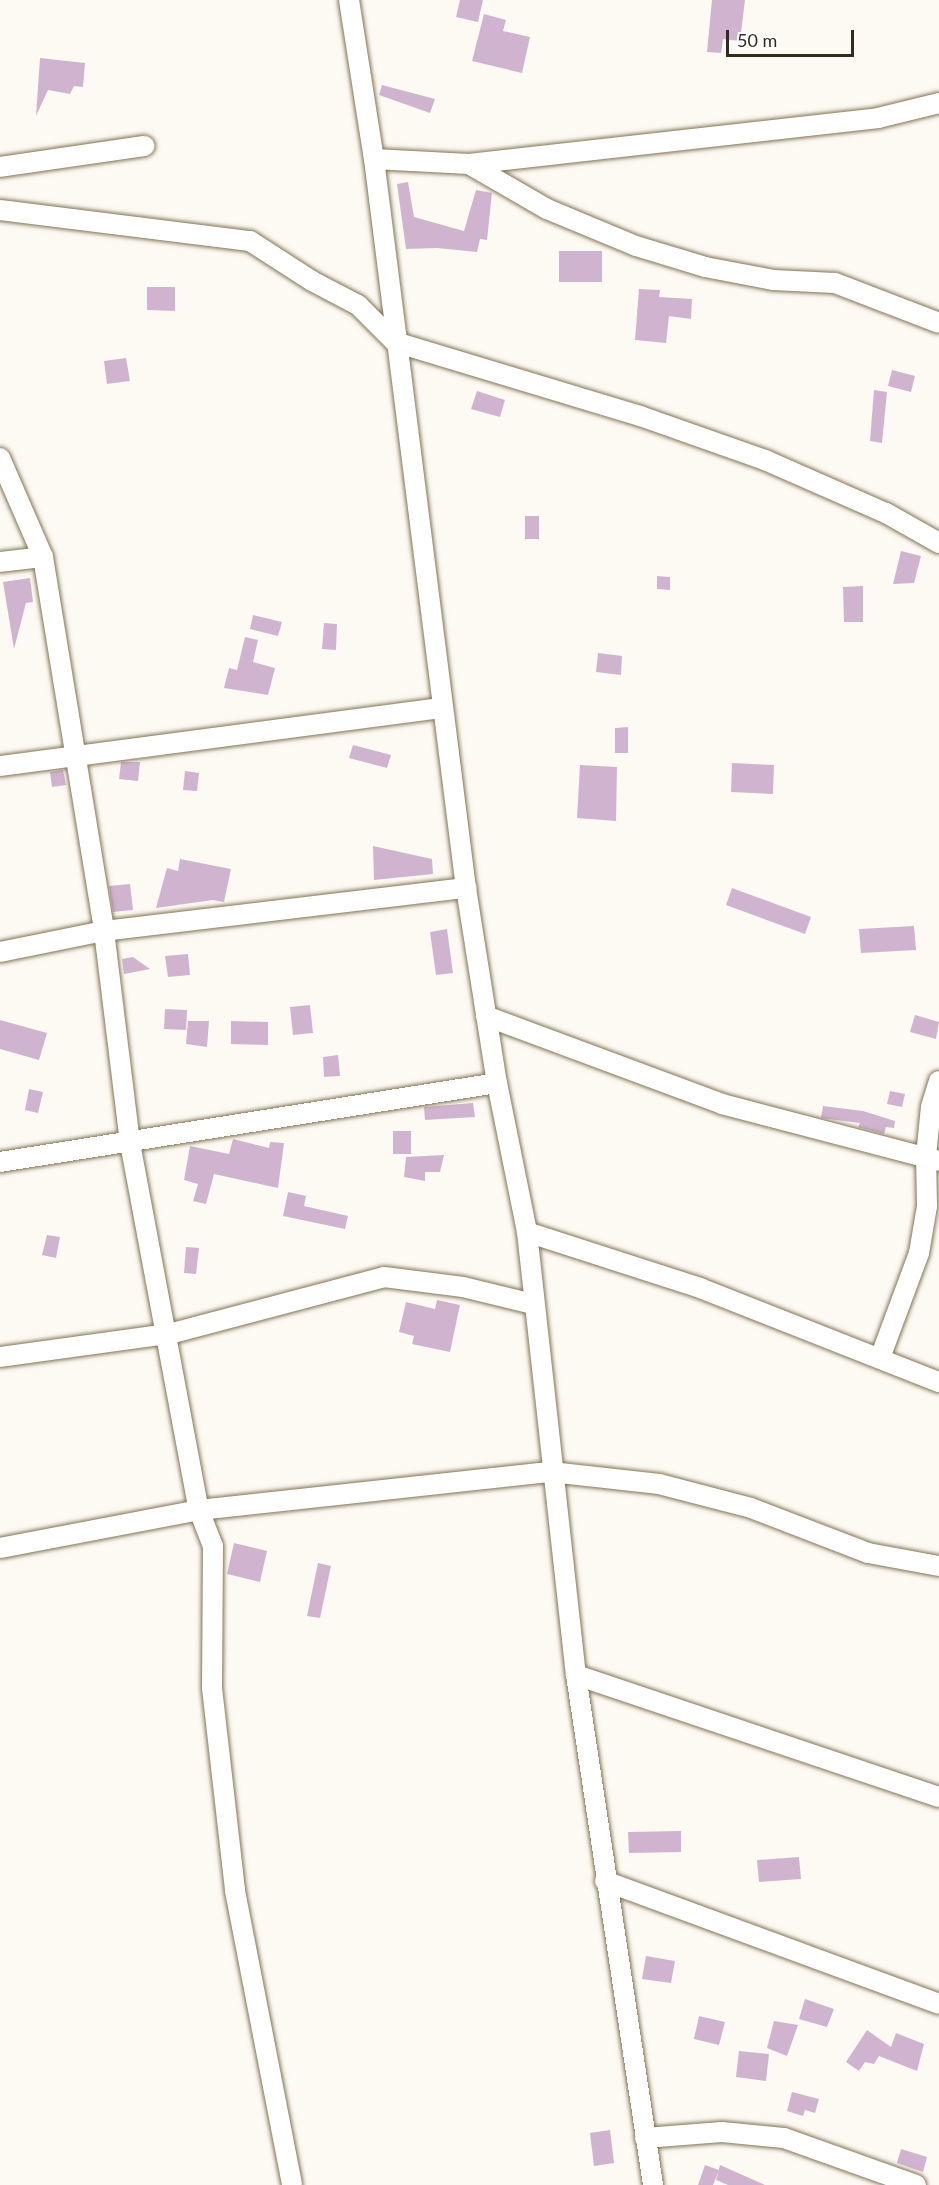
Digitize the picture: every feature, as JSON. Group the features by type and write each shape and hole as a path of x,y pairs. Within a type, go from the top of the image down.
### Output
{"street":[{"path":"349,0 374,159 395,342 466,888 497,1083 527,1232 551,1472 576,1675 605,1881 653,2185"},
{"path":"374,159 469,164 878,117 939,103"},
{"path":"0,167 144,146"},
{"path":"469,164 547,209 636,246 705,267 761,278 835,283 939,323"},
{"path":"0,210 250,241 312,282 357,305 395,342 640,416 765,460 886,513 939,543"},
{"path":"0,458 43,557 78,756 104,931 130,1143 169,1334 199,1510 213,1546 212,1688 235,1891 292,2185"},
{"path":"0,562 43,557"},
{"path":"0,766 442,708"},
{"path":"0,952 104,931 466,888"},
{"path":"486,1016 722,1104 932,1159"},
{"path":"880,1358 920,1253 932,1159 931,1107 939,1082"},
{"path":"0,1162 497,1083"},
{"path":"527,1232 700,1288 939,1382"},
{"path":"0,1357 169,1334 384,1277 463,1287 533,1304"},
{"path":"0,1548 199,1510 551,1472 660,1484 751,1509 868,1553 939,1566"},
{"path":"576,1675 939,1797"},
{"path":"605,1881 939,2004"},
{"path":"645,2138 722,2132 784,2138 916,2185"}],"building":[{"path":"460,0 483,0 478,22 456,17"},
{"path":"712,0 745,0 740,41 723,39 721,53 707,52"},
{"path":"484,14 506,20 503,31 530,37 522,73 472,61"},
{"path":"40,58 85,63 83,87 74,86 70,94 48,90 36,116"},
{"path":"382,85 435,99 430,113 379,95"},
{"path":"408,182 414,217 464,231 476,190 492,193 487,240 480,239 477,252 437,248 406,249 397,184"},
{"path":"559,251 602,251 602,282 559,282"},
{"path":"147,287 175,287 175,311 147,310"},
{"path":"639,289 660,290 659,297 692,299 691,319 669,316 666,343 635,340"},
{"path":"126,358 130,381 107,384 104,361"},
{"path":"892,370 915,376 911,392 888,386"},
{"path":"874,390 887,392 882,443 870,441"},
{"path":"477,391 505,400 500,417 471,409"},
{"path":"525,516 539,516 539,539 525,539"},
{"path":"901,551 921,556 914,583 893,584"},
{"path":"657,576 670,577 670,590 657,589"},
{"path":"30,578 33,602 26,603 14,649 3,582"},
{"path":"863,586 863,622 844,622 843,587"},
{"path":"253,615 282,622 278,636 250,629"},
{"path":"324,623 337,624 336,650 322,649"},
{"path":"245,637 258,640 253,662 275,668 268,695 224,688 229,668 237,670"},
{"path":"598,653 622,656 621,675 596,672"},
{"path":"628,727 628,753 615,753 615,728"},
{"path":"353,745 391,755 387,768 349,758"},
{"path":"121,762 140,762 138,781 119,779"},
{"path":"732,763 774,765 773,794 731,792"},
{"path":"580,765 617,767 616,821 577,818"},
{"path":"63,770 66,785 52,787 50,772"},
{"path":"185,771 199,773 197,791 183,790"},
{"path":"373,846 432,859 433,874 374,880"},
{"path":"180,859 231,869 224,902 213,900 156,908 167,868 178,871"},
{"path":"130,884 133,910 113,912 109,886"},
{"path":"732,888 811,917 805,934 726,905"},
{"path":"914,926 916,950 861,953 859,929"},
{"path":"447,929 453,973 436,975 430,932"},
{"path":"188,954 190,975 168,977 165,956"},
{"path":"133,957 150,969 124,974 122,959"},
{"path":"310,1005 313,1033 293,1035 290,1007"},
{"path":"165,1009 187,1010 186,1030 164,1029"},
{"path":"915,1015 939,1022 936,1039 910,1032"},
{"path":"0,1020 47,1033 39,1060 0,1049"},
{"path":"188,1021 209,1021 207,1047 186,1044"},
{"path":"231,1021 268,1022 268,1045 231,1044"},
{"path":"338,1055 340,1076 324,1077 323,1057"},
{"path":"29,1089 43,1092 38,1113 25,1110"},
{"path":"890,1091 905,1094 902,1107 887,1104"},
{"path":"473,1103 475,1117 425,1120 424,1107"},
{"path":"823,1106 863,1111 895,1121 894,1128 886,1127 884,1134 858,1127 860,1123 821,1118"},
{"path":"393,1131 411,1131 411,1154 393,1154"},
{"path":"233,1139 269,1148 270,1142 284,1143 278,1188 214,1174 206,1204 193,1201 198,1184 184,1180 190,1146 229,1154"},
{"path":"444,1155 440,1172 425,1172 425,1181 404,1177 406,1157"},
{"path":"288,1192 306,1196 304,1206 348,1216 345,1229 283,1216"},
{"path":"47,1235 60,1237 56,1258 42,1255"},
{"path":"186,1247 199,1248 196,1274 184,1273"},
{"path":"437,1300 460,1305 450,1352 412,1344 414,1336 399,1332 406,1302 435,1309"},
{"path":"234,1543 267,1551 260,1582 227,1574"},
{"path":"318,1563 331,1566 320,1618 307,1616"},
{"path":"681,1831 681,1852 629,1853 628,1832"},
{"path":"799,1857 801,1879 759,1882 757,1860"},
{"path":"646,1956 675,1961 671,1983 642,1979"},
{"path":"805,1999 834,2009 827,2027 799,2019"},
{"path":"699,2016 725,2022 719,2045 694,2039"},
{"path":"774,2021 798,2025 787,2056 767,2048"},
{"path":"867,2030 891,2047 896,2033 924,2044 917,2071 879,2056 874,2064 865,2062 859,2071 846,2062"},
{"path":"739,2051 769,2054 766,2081 736,2077"},
{"path":"792,2092 819,2099 815,2113 805,2110 803,2116 787,2111"},
{"path":"610,2130 614,2163 594,2166 590,2133"},
{"path":"901,2149 927,2157 923,2172 897,2163"},
{"path":"705,2165 719,2170 713,2185 698,2185"},
{"path":"720,2165 765,2185 728,2185 716,2180"}]}
